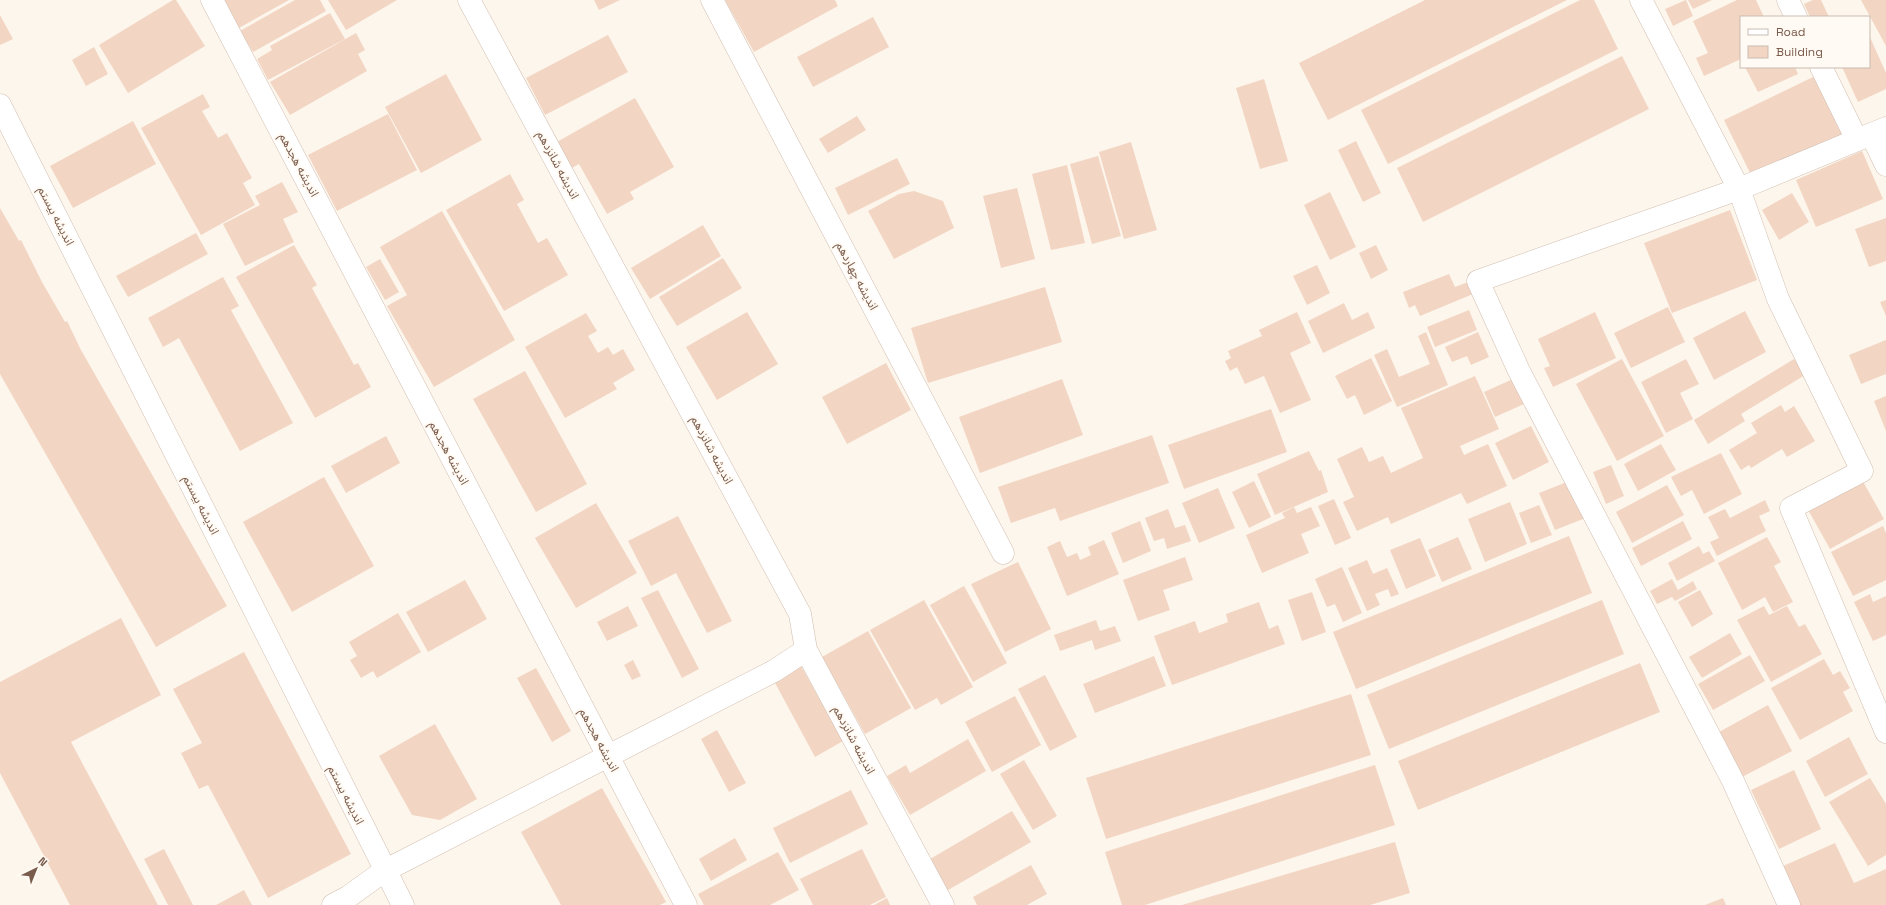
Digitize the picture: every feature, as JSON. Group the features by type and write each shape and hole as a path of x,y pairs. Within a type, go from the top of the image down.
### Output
{"street":[{"name":"اندیشه هجدهم","path":"212,0 686,905"},
{"name":"اندیشه شانزدهم","path":"469,0 800,614 806,650 943,905"},
{"name":"اندیشه چهاردهم","path":"712,0 1003,553"},
{"path":"1641,0 1739,189 1778,299 1862,471 1791,508 1886,732"},
{"path":"1788,0 1796,16"},
{"path":"1822,68 1872,134 1886,165"},
{"name":"اندیشه بیستم","path":"0,105 384,871 403,905"},
{"path":"1789,905 1733,781 1520,371 1478,281 1739,189 1872,134"},
{"path":"333,905 348,897 384,871 774,671 806,650"}],"building":[{"path":"173,0 176,0 205,46 128,93 99,45"},
{"path":"220,0 289,0 237,29"},
{"path":"295,0 320,0 326,11 253,52 240,31"},
{"path":"328,0 397,0 346,30"},
{"path":"594,0 620,0 599,10"},
{"path":"725,0 835,0 838,6 754,52"},
{"path":"1425,0 1567,0 1328,120 1299,63"},
{"path":"1580,0 1594,0 1618,49 1388,164 1361,110"},
{"path":"1686,0 1693,16 1673,26 1665,9"},
{"path":"1688,0 1712,0 1693,9"},
{"path":"1737,0 1756,0 1764,16 1740,16 1740,59 1704,76 1696,58 1708,53 1693,21"},
{"path":"1813,0 1821,0 1829,16 1810,16 1804,4"},
{"path":"1861,0 1886,0 1886,46 1870,16"},
{"path":"330,13 345,39 268,80 257,59 272,50 270,46"},
{"path":"0,15 13,39 0,45"},
{"path":"873,17 889,47 813,87 797,57"},
{"path":"356,33 365,50 358,54 367,71 290,115 270,82"},
{"path":"608,35 628,72 545,115 526,78"},
{"path":"1870,37 1886,73 1886,89 1858,102 1842,68 1870,68"},
{"path":"94,47 108,74 86,86 72,60"},
{"path":"1622,56 1649,109 1423,222 1397,168"},
{"path":"1746,68 1795,68 1798,74 1758,92"},
{"path":"446,74 482,140 421,173 385,107"},
{"path":"1815,76 1844,134 1753,179 1724,120"},
{"path":"1264,79 1288,161 1260,169 1236,88"},
{"path":"203,94 210,107 202,111 218,138 227,133 252,178 243,183 255,205 201,235 141,128"},
{"path":"635,98 674,167 630,192 634,199 607,214 579,164 570,169 555,143"},
{"path":"388,114 417,170 337,211 308,155"},
{"path":"857,116 866,130 828,153 819,139"},
{"path":"133,121 156,164 73,208 50,166"},
{"path":"1356,141 1381,193 1363,202 1338,150"},
{"path":"1131,142 1157,230 1124,239 1099,152"},
{"path":"1862,151 1883,199 1816,227 1796,180"},
{"path":"1098,156 1121,236 1092,244 1070,164"},
{"path":"897,158 910,184 848,215 835,188"},
{"path":"1067,165 1085,243 1051,250 1032,174"},
{"path":"510,174 524,200 517,204 538,243 547,238 568,275 504,311 446,210"},
{"path":"282,182 298,212 283,219 294,242 245,266 223,224 260,205 255,196"},
{"path":"1017,188 1035,259 1001,268 983,196"},
{"path":"914,191 943,201 954,228 894,259 868,211 899,194"},
{"path":"1330,192 1356,247 1330,260 1304,205"},
{"path":"1792,193 1809,222 1779,240 1762,210"},
{"path":"0,208 19,241 21,240 42,282 65,322 67,321 81,350 227,606 156,647 0,374"},
{"path":"1730,210 1757,280 1672,313 1644,243"},
{"path":"442,211 515,340 434,387 387,306 407,295 380,247"},
{"path":"1886,218 1886,261 1869,267 1855,229"},
{"path":"703,225 721,256 650,299 631,268"},
{"path":"196,233 208,254 128,297 116,276"},
{"path":"294,245 317,285 312,288 354,365 358,363 371,387 315,418 236,277"},
{"path":"1376,245 1388,270 1371,279 1359,253"},
{"path":"723,258 742,288 677,326 659,297"},
{"path":"380,259 399,292 385,300 366,267"},
{"path":"1317,265 1330,293 1307,305 1293,276"},
{"path":"1449,274 1455,287 1468,282 1473,294 1420,316 1415,305 1409,308 1403,292"},
{"path":"223,277 239,306 231,310 293,423 240,451 179,338 163,347 148,318"},
{"path":"1045,287 1062,342 928,383 911,328"},
{"path":"1886,300 1886,316 1880,302"},
{"path":"1344,303 1352,320 1368,312 1375,328 1323,353 1308,321"},
{"path":"1668,307 1685,342 1631,368 1614,333"},
{"path":"1469,310 1477,330 1435,347 1427,327"},
{"path":"1745,311 1766,352 1714,380 1693,338"},
{"path":"747,312 778,364 717,400 686,347"},
{"path":"1297,312 1311,343 1290,353 1311,400 1280,413 1264,376 1245,384 1237,367 1230,371 1225,361 1231,358 1228,351 1262,336 1259,330"},
{"path":"1595,312 1616,358 1553,387 1544,368 1550,366 1538,339"},
{"path":"586,313 597,331 588,336 598,353 608,347 613,355 623,349 635,370 613,383 617,389 565,418 525,347"},
{"path":"1426,332 1448,385 1397,407 1374,355 1387,349 1399,377 1430,364 1418,336"},
{"path":"1478,332 1489,357 1471,365 1467,356 1452,362 1445,347"},
{"path":"1886,340 1886,374 1861,384 1849,355"},
{"path":"1371,358 1392,401 1364,415 1355,395 1347,399 1335,376"},
{"path":"1622,359 1664,436 1617,461 1576,384"},
{"path":"1686,359 1699,384 1680,393 1693,419 1666,433 1641,382"},
{"path":"1794,359 1805,375 1741,414 1745,421 1708,444 1694,420"},
{"path":"886,363 911,410 847,444 822,397"},
{"path":"525,371 587,484 536,512 473,399"},
{"path":"1475,376 1499,429 1460,446 1464,455 1488,444 1507,486 1467,504 1461,493 1391,524 1388,517 1357,531 1343,502 1354,497 1337,459 1362,447 1369,462 1383,456 1391,473 1423,458 1401,408"},
{"path":"1062,379 1083,435 980,473 959,417"},
{"path":"1513,379 1524,404 1495,417 1484,392"},
{"path":"1886,396 1886,431 1874,401"},
{"path":"1781,405 1785,412 1794,406 1815,441 1787,457 1782,449 1751,468 1749,465 1741,470 1729,450 1757,433 1751,423"},
{"path":"1271,409 1287,452 1184,489 1168,445"},
{"path":"1531,426 1549,462 1513,480 1495,443"},
{"path":"1152,435 1169,483 1060,521 1055,508 1011,523 998,487"},
{"path":"386,436 400,463 346,493 331,466"},
{"path":"1661,444 1676,470 1638,491 1624,464"},
{"path":"1309,451 1319,471 1321,470 1328,492 1275,515 1257,474"},
{"path":"1721,453 1742,494 1704,514 1692,490 1681,496 1671,477"},
{"path":"1611,465 1624,496 1606,504 1593,472"},
{"path":"324,477 374,566 292,612 243,522"},
{"path":"1861,478 1884,519 1830,549 1807,508"},
{"path":"1572,480 1588,517 1555,530 1539,493"},
{"path":"1254,481 1271,517 1249,528 1232,492"},
{"path":"1667,485 1684,515 1632,543 1616,512"},
{"path":"1218,488 1235,528 1199,543 1182,503"},
{"path":"1334,499 1351,538 1335,545 1318,506"},
{"path":"1765,500 1770,511 1759,516 1766,531 1717,556 1710,542 1719,538 1708,517 1725,509 1730,518"},
{"path":"1510,502 1527,544 1485,562 1468,519"},
{"path":"596,503 637,573 576,608 535,538"},
{"path":"1539,505 1552,535 1531,543 1519,513"},
{"path":"1294,507 1297,513 1311,507 1320,526 1301,534 1309,553 1262,573 1246,535 1285,518 1282,513"},
{"path":"1168,509 1175,528 1185,525 1191,541 1167,549 1164,538 1154,541 1145,518"},
{"path":"678,516 732,621 707,633 676,573 651,586 628,541"},
{"path":"1140,521 1151,551 1123,563 1111,533"},
{"path":"1683,521 1692,539 1641,566 1632,548"},
{"path":"1883,526 1886,533 1886,580 1853,596 1831,552"},
{"path":"1569,536 1592,593 1356,689 1333,632"},
{"path":"1458,537 1472,569 1442,582 1428,550"},
{"path":"1767,537 1781,562 1774,566 1793,602 1773,612 1765,597 1742,610 1718,563"},
{"path":"1420,538 1436,576 1406,589 1390,550"},
{"path":"1104,540 1119,574 1067,596 1047,547 1060,541 1067,557 1077,553 1080,560 1091,555 1088,547"},
{"path":"1699,546 1703,554 1709,551 1715,561 1677,581 1668,563"},
{"path":"1185,557 1193,580 1163,590 1170,610 1138,621 1123,580"},
{"path":"1367,560 1373,574 1387,568 1399,594 1391,597 1388,589 1375,594 1380,605 1367,611 1348,568"},
{"path":"1018,562 1051,629 1005,652 971,584"},
{"path":"1342,567 1362,613 1343,622 1335,604 1327,607 1315,579"},
{"path":"1672,579 1678,590 1693,581 1697,589 1675,601 1672,597 1657,604 1650,591"},
{"path":"465,580 487,619 428,652 406,612"},
{"path":"964,586 1007,663 973,682 930,605"},
{"path":"658,590 699,669 682,678 641,598"},
{"path":"1700,590 1713,614 1692,627 1678,602"},
{"path":"1312,592 1326,632 1302,641 1288,600"},
{"path":"1870,594 1873,602 1886,596 1886,635 1873,641 1854,602"},
{"path":"924,600 973,687 941,705 937,698 915,710 870,630"},
{"path":"1602,600 1624,654 1389,749 1367,695"},
{"path":"1259,602 1269,629 1278,625 1285,644 1172,685 1154,636 1195,621 1199,633 1228,622 1226,614"},
{"path":"628,606 638,626 607,641 597,622"},
{"path":"1764,606 1769,615 1787,606 1799,627 1805,624 1822,654 1771,682 1737,620"},
{"path":"398,613 421,652 377,678 373,671 361,678 350,660 357,656 349,642"},
{"path":"121,618 161,695 71,742 158,905 70,905 0,773 0,682"},
{"path":"1096,620 1100,631 1115,626 1121,641 1095,650 1092,640 1060,651 1054,635"},
{"path":"868,631 911,708 865,734 822,657"},
{"path":"1730,633 1742,654 1702,678 1689,657"},
{"path":"244,652 351,854 268,898 208,785 199,789 181,753 202,743 173,689"},
{"path":"1750,655 1765,681 1713,710 1698,684"},
{"path":"1154,656 1166,686 1095,713 1083,684"},
{"path":"1824,659 1833,675 1840,671 1850,688 1843,692 1853,711 1800,740 1771,688"},
{"path":"633,660 641,676 632,680 624,665"},
{"path":"1640,663 1660,712 1418,810 1398,761"},
{"path":"801,666 843,741 815,757 774,681"},
{"path":"536,668 571,731 552,742 517,678"},
{"path":"1045,675 1077,737 1050,751 1018,689"},
{"path":"1351,694 1371,755 1106,839 1086,778"},
{"path":"1015,696 1041,745 992,772 965,722"},
{"path":"1768,705 1792,751 1742,777 1719,732"},
{"path":"435,724 477,799 440,820 412,815 379,756"},
{"path":"717,730 746,783 729,792 701,739"},
{"path":"1849,737 1868,774 1825,797 1806,761"},
{"path":"968,739 986,771 910,815 887,776 906,765 910,773"},
{"path":"1024,760 1057,816 1033,830 1000,774"},
{"path":"1375,765 1395,825 1145,905 1122,905 1105,852"},
{"path":"1794,770 1821,829 1779,849 1751,790"},
{"path":"1870,778 1886,804 1886,855 1868,866 1829,802"},
{"path":"602,788 666,902 660,905 561,905 521,832"},
{"path":"851,790 868,824 790,863 773,828"},
{"path":"1012,811 1031,842 943,893 925,862"},
{"path":"735,838 747,860 711,881 699,859"},
{"path":"1395,842 1410,893 1370,905 1182,905"},
{"path":"1835,843 1854,883 1886,869 1886,905 1798,905 1781,867"},
{"path":"164,849 193,905 168,905 144,859"},
{"path":"862,849 886,897 870,905 813,905 800,879"},
{"path":"778,852 799,890 770,905 704,905 698,894"},
{"path":"1031,865 1047,894 1027,905 977,905 973,897"},
{"path":"244,890 252,905 216,905"},
{"path":"887,898 890,905 874,905"},
{"path":"1723,898 1726,905 1705,905"}]}
